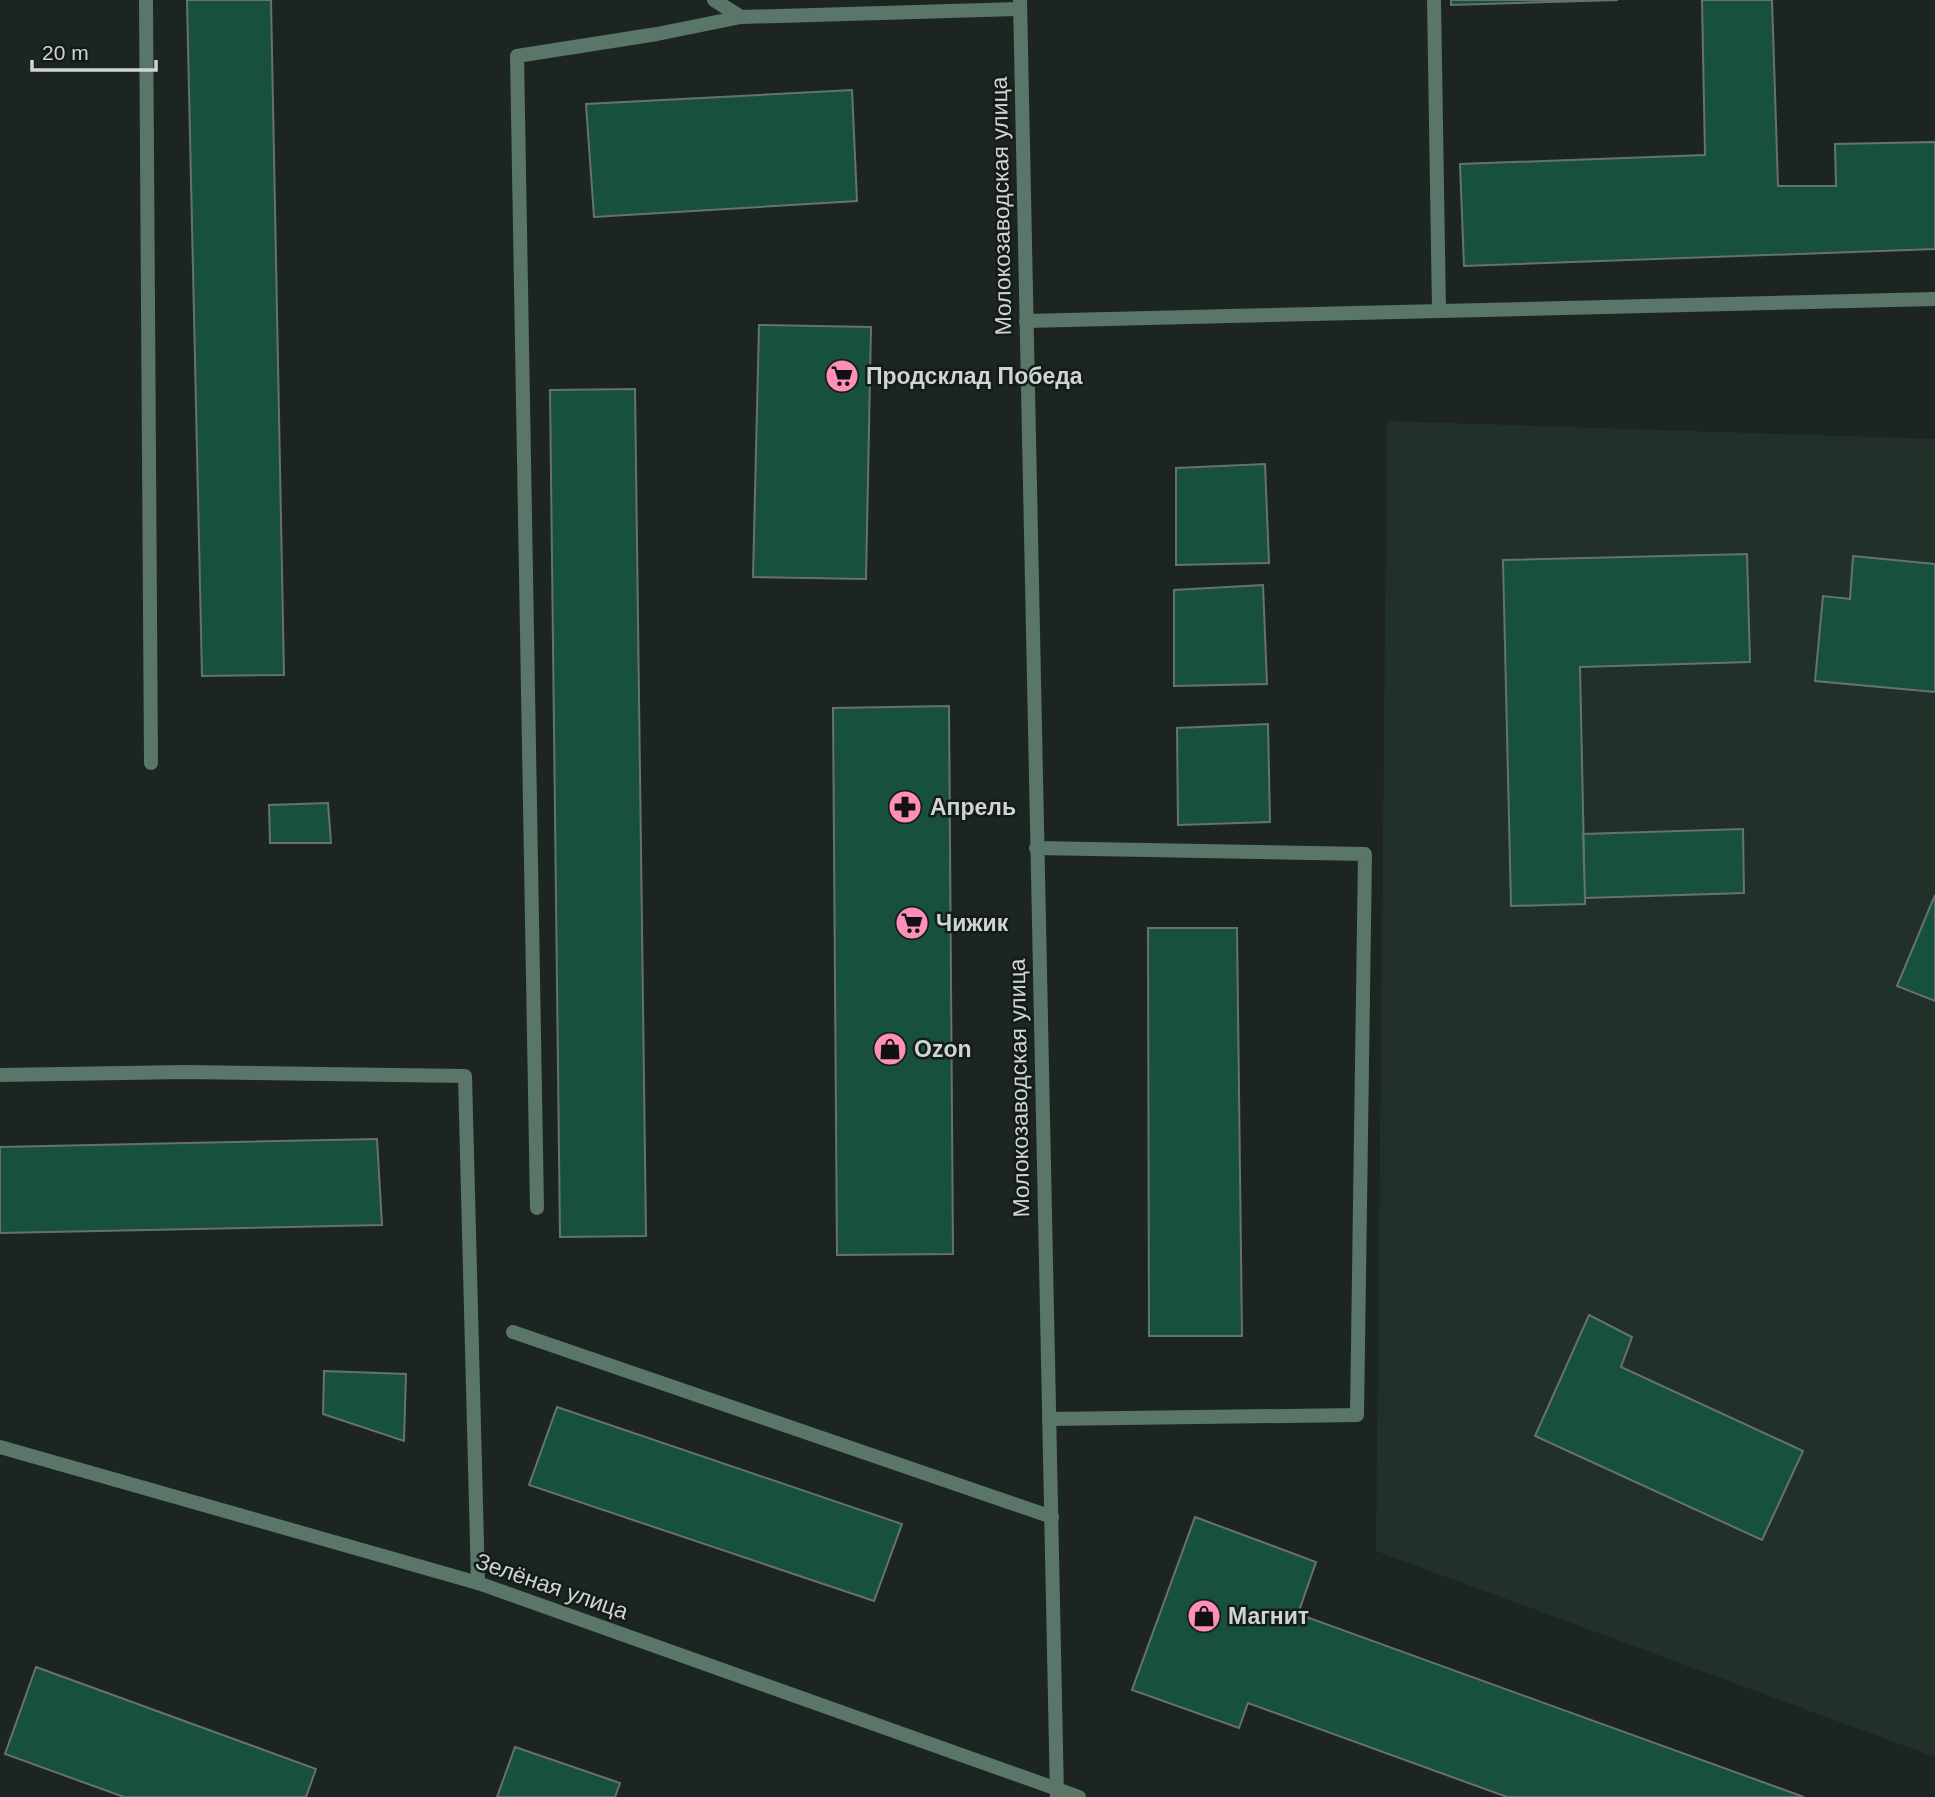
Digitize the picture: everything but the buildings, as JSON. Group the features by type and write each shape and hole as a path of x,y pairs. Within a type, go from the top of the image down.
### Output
{"street":[{"path":"146,0 151,763"},
{"path":"714,0 741,17"},
{"path":"1433,0 1438,311"},
{"path":"537,1208 517,55 657,34 741,17 1020,4"},
{"name":"Молокозаводская улица","path":"1020,4 1057,1793"},
{"path":"1026,321 1935,299"},
{"path":"1036,848 1365,854 1357,1415 1049,1419"},
{"path":"0,1075 185,1072 465,1076 478,1583"},
{"path":"513,1332 1052,1517"},
{"name":"Зелёная улица","path":"0,1447 478,1583 1057,1793 1079,1797"}],"shaded area":[{"path":"1387,421 1935,439 1935,1757 1376,1551"}],"place":[{"name":"Продсклад Победа","path":"842,376"},
{"name":"Апрель","path":"905,807"},
{"name":"Чижик","path":"912,923"},
{"name":"Ozon","path":"890,1049"},
{"name":"Магнит","path":"1204,1616"}]}
